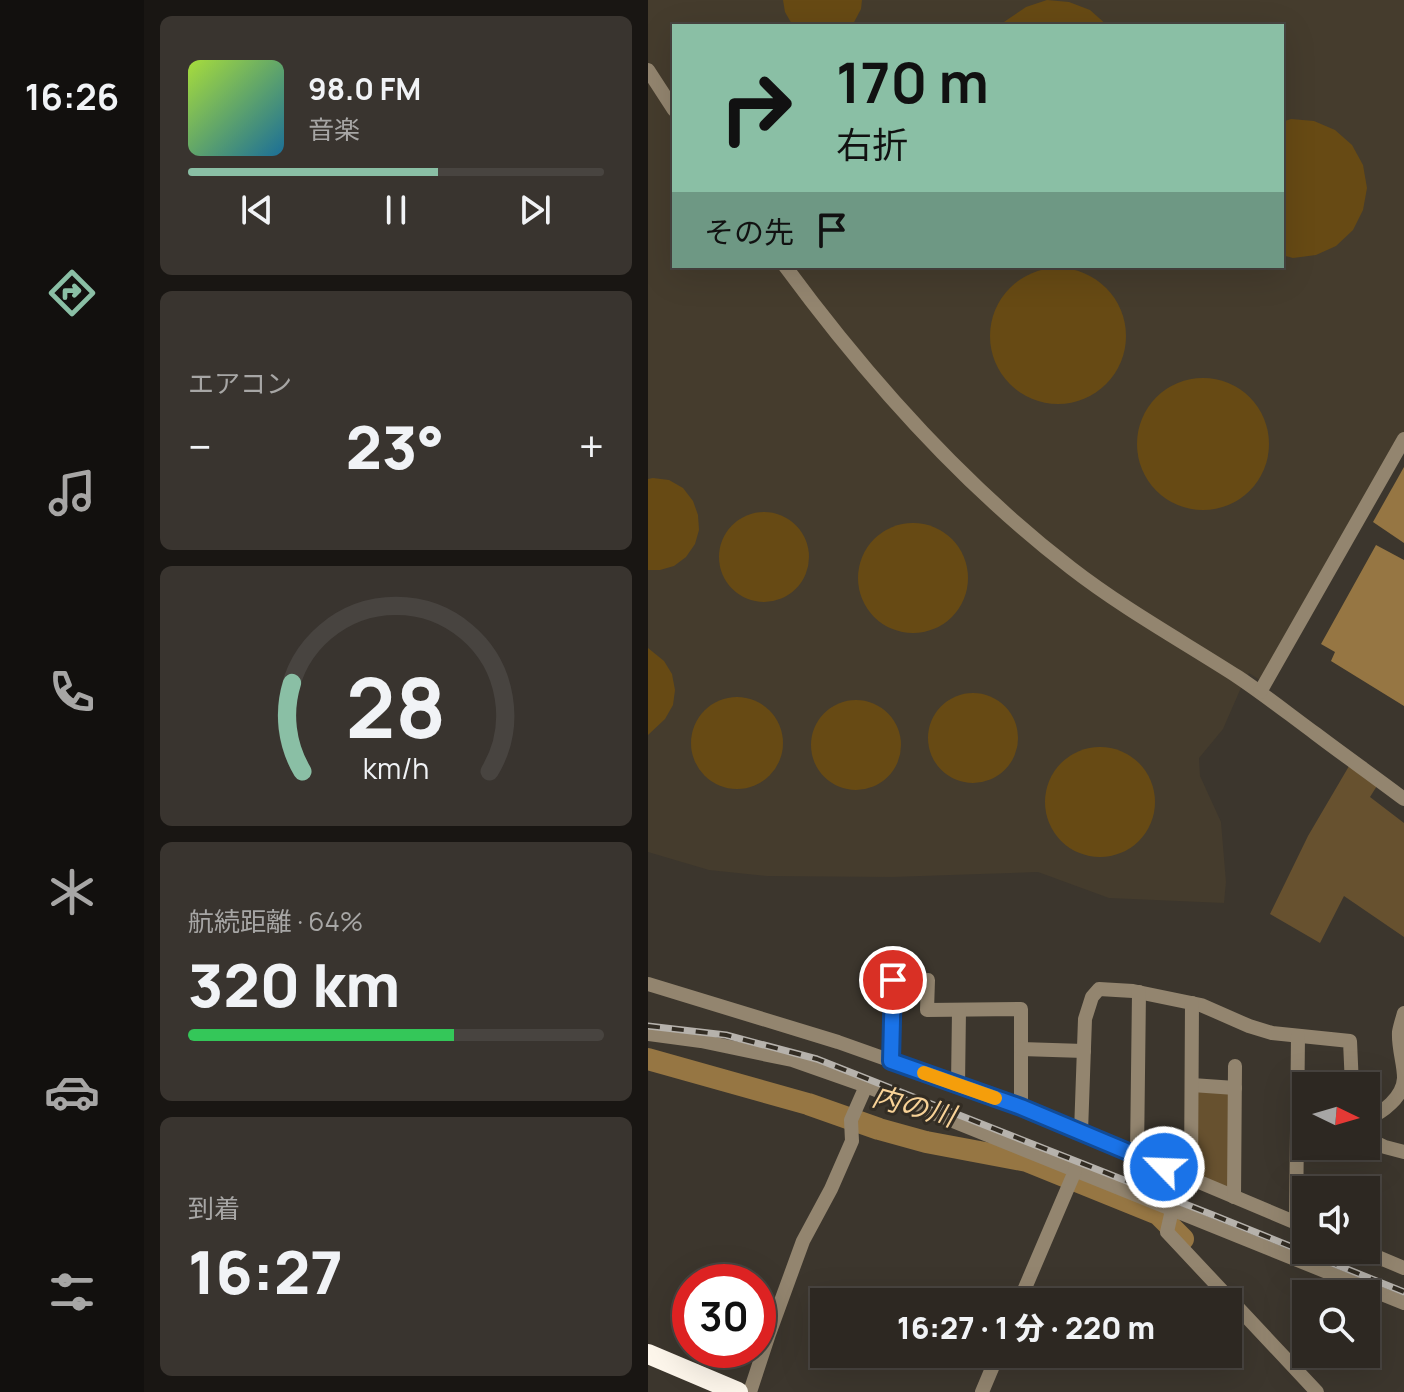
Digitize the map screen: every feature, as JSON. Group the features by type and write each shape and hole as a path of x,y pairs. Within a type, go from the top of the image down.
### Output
{"highway":[{"path":"648,1354 738,1392"}],"street":[{"path":"648,70 672,107"},
{"path":"787,268 844,342 913,420 1019,525 1107,594 1260,692 1404,799"},
{"path":"1260,692 1404,439"},
{"path":"891,1061 893,980"},
{"path":"928,980 927,1010 1021,1009 1021,1107"},
{"path":"648,984 793,1027 1021,1107 1292,1221"},
{"path":"1081,1132 1086,1013 1099,989 1139,992 1192,1003 1260,1030 1350,1041 1351,1072"},
{"path":"1137,1155 1139,992"},
{"path":"1191,1179 1192,1003"},
{"path":"958,1085 959,1010"},
{"path":"1380,1112 1391,1103 1403,1085 1399,1036 1404,1013"},
{"path":"648,1034 701,1041 792,1060 866,1086 1404,1303"},
{"path":"1298,1036 1300,1072"},
{"path":"1021,1049 1084,1051"},
{"path":"1234,1197 1235,1066"},
{"path":"1192,1085 1235,1088"},
{"path":"750,1392 803,1241 852,1141 851,1120 866,1086"},
{"path":"1380,1145 1404,1152"},
{"path":"1025,1288 1075,1171"},
{"path":"1172,1210 1167,1232 1317,1392"},
{"path":"1380,1258 1404,1268"},
{"path":"982,1392 992,1368"}],"shaded area":[{"path":"648,0 1404,0 1404,432 1260,680 1249,673 1223,729 1199,758 1200,776 1221,822 1226,882 1224,903 1109,898 1038,872 891,877 767,876 709,870 648,852"},
{"path":"1404,467 1404,543 1373,522"},
{"path":"1376,545 1404,560 1404,706 1331,661 1335,652 1321,644"},
{"path":"1352,761 1380,781 1370,797 1404,823 1404,937 1344,896 1320,943 1270,914 1308,836"},
{"path":"1196,1090 1232,1094 1232,1184 1226,1188 1199,1177 1195,1168"}],"building":[{"path":"783,0 862,0 853,24 792,24"},
{"path":"1047,0 1069,2 1090,10 1106,24 1001,24 1026,7"},
{"path":"1284,121 1314,121 1335,130 1352,145 1363,165 1367,188 1363,210 1353,230 1336,246 1316,255 1293,258 1284,256"},
{"path":"1058,268 1084,273 1106,288 1121,310 1126,336 1121,362 1106,384 1084,399 1058,404 1032,399 1010,384 995,362 990,336 995,310 1010,288 1032,273"},
{"path":"1203,378 1228,383 1249,398 1264,419 1269,444 1264,469 1249,490 1228,505 1203,510 1178,505 1157,490 1142,469 1137,444 1142,419 1157,398 1178,383"},
{"path":"648,479 669,480 683,488 693,501 698,515 699,530 695,544 686,557 674,566 660,570 648,570"},
{"path":"764,512 781,516 796,525 805,540 809,557 805,574 796,589 781,598 764,602 747,598 732,589 723,574 719,557 723,540 732,525 747,516"},
{"path":"913,523 934,527 952,539 964,557 968,578 964,599 952,617 934,629 913,633 892,629 874,617 862,599 858,578 862,557 874,539 892,527"},
{"path":"648,648 664,661 672,674 675,690 673,705 665,719 648,735"},
{"path":"973,693 990,697 1005,706 1014,721 1018,738 1014,755 1005,770 990,779 973,783 956,779 941,770 932,755 928,738 932,721 941,706 956,697"},
{"path":"737,697 755,701 769,711 779,725 783,743 779,761 769,775 755,785 737,789 719,785 705,775 695,761 691,743 695,725 705,711 719,701"},
{"path":"847,700 865,700 881,707 894,720 901,736 901,754 894,770 881,783 865,790 847,790 831,783 818,770 811,754 811,736 818,720 831,707"},
{"path":"1100,747 1121,751 1139,763 1151,781 1155,802 1151,823 1139,841 1121,853 1100,857 1079,853 1061,841 1049,823 1045,802 1049,781 1061,763 1079,751"}],"waterway":[{"name":"内の川","path":"648,1059 808,1104 926,1142 1027,1161 1158,1214 1183,1239"}],"railway":[{"path":"648,1026 726,1035 817,1059 1404,1292"}],"slow traffic":[{"path":"924,1073 995,1098"}],"route":[{"path":"893,980 891,1061 1021,1107 1164,1167"}]}
